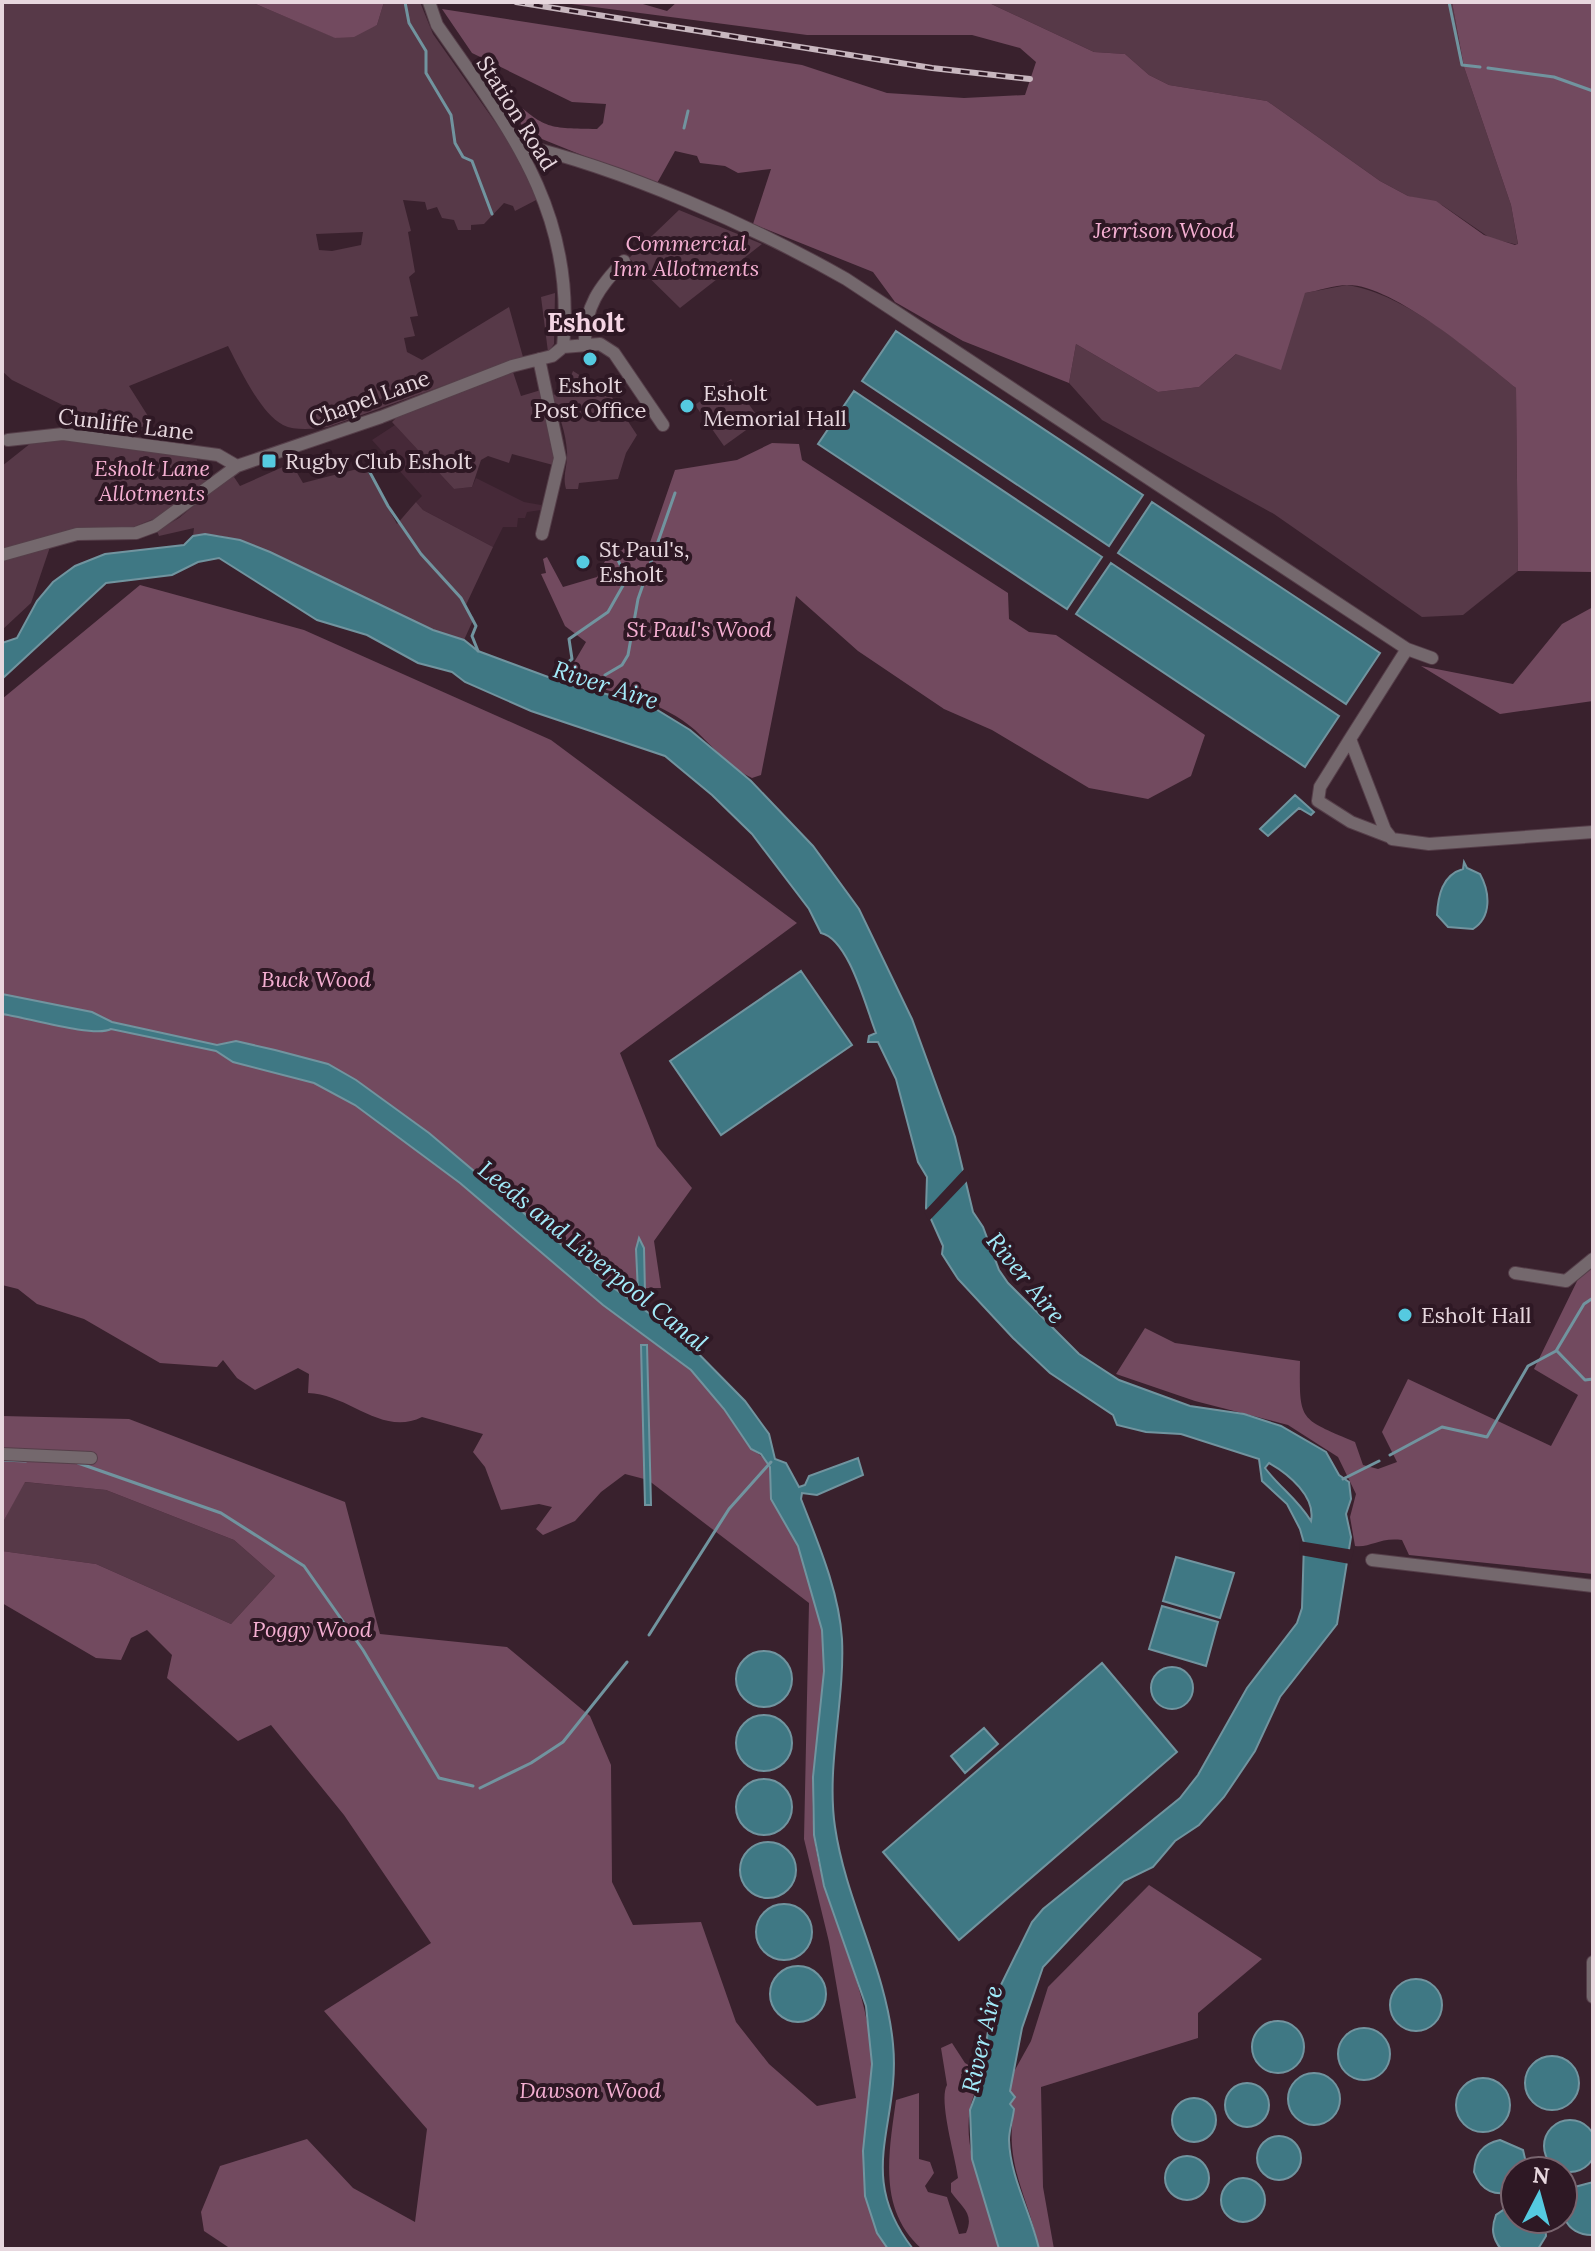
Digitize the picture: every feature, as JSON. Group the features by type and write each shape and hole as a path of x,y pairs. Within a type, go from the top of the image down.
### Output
{"street":[{"name":"Station Road","path":"429,2 437,25 517,144 555,227 562,270 563,347"},
{"path":"517,144 548,151 678,199 781,244 846,279 1407,649 1432,658"},
{"path":"624,261 595,293 588,310 585,344 600,344 614,353 663,425"},
{"name":"Chapel Lane","path":"2,555 77,534 136,533 155,526 237,466 560,352 563,347 585,344"},
{"path":"539,359 560,458 548,525"},
{"name":"Cunliffe Lane","path":"8,440 63,434 218,455 237,466"},
{"path":"1407,649 1320,787 1318,801 1351,822 1392,839 1429,844 1593,832"},
{"path":"1350,739 1377,813 1392,839"},
{"path":"1515,1273 1566,1281 1593,1259"},
{"path":"2,1454 91,1458"},
{"path":"1372,1560 1593,1586"},
{"path":"1593,1962 1593,1997"}],"shaded area":[{"path":"395,425 454,489 472,487 476,478 524,502 541,505 541,510 527,512 525,518 518,518 517,527 503,527 493,547 423,510 416,502 422,496 372,440"}],"green space":[{"path":"2,2 251,2 336,38 377,25 384,2 420,2 433,34 507,139 540,198 515,211 513,206 504,203 484,224 471,225 471,230 458,230 454,220 442,218 437,207 427,210 425,202 403,200 411,231 408,232 415,272 409,277 418,316 410,317 415,336 404,338 407,352 422,360 509,307 523,357 328,427 293,428 275,419 251,390 228,346 129,386 153,424 119,433 12,380 2,371","holes":["363,232 361,245 332,251 319,250 316,234"]},
{"path":"251,2 384,2 377,25 354,37 335,38"},
{"name":"Jerrison Wood","path":"556,2 636,2 667,11 677,2 987,2 1094,52 1125,54 1149,75 1169,85 1267,101 1380,181 1408,196 1436,201 1484,235 1515,245 1518,244 1511,205 1464,67 1452,2 1593,2 1593,572 1518,571 1516,388 1436,326 1389,297 1367,288 1348,285 1305,293 1281,370 1236,354 1199,387 1158,392 1076,344 1069,383 963,341 895,302 873,272 753,224 771,169 738,173 725,166 700,163 697,156 675,151 656,185 527,133 504,98 509,96 548,125 568,128 597,129 603,123 606,104 572,102 472,53 442,9 802,65 887,93 964,98 1025,95 1036,62 1020,48 972,35 807,35"},
{"path":"987,2 1452,2 1464,67 1511,205 1518,245 1490,238 1442,205 1408,196 1380,181 1267,101 1169,85 1149,75 1125,54 1094,52"},
{"name":"Commercial Inn Allotments","path":"679,210 762,244 680,308 629,258"},
{"path":"1347,285 1370,290 1415,312 1516,388 1518,571 1463,615 1422,617 1274,514 1102,420 1069,383 1076,344 1158,392 1199,387 1305,293"},
{"path":"555,293 554,344 548,352 541,297"},
{"path":"573,371 610,394 637,435 626,453 618,479 579,483 578,489 566,489 566,445 552,396 566,388"},
{"path":"513,372 521,396 541,390 555,457 553,465 512,454 509,463 488,456 481,460 472,487 454,489 392,422 398,416"},
{"path":"731,379 760,420 724,446 695,405"},
{"name":"Esholt Lane Allotments","path":"53,439 196,456 199,468 211,478 156,518 131,528 71,529 2,549 2,466 31,443"},
{"name":"St Paul's Wood","path":"772,443 799,444 802,460 1008,593 1009,619 1029,632 1056,635 1205,735 1191,776 1148,799 1089,788 992,730 944,709 858,651 796,596 761,775 752,778 736,769 695,730 655,705 579,684 573,664 586,642 565,626 541,574 546,573 543,559 547,557 563,587 597,577 614,543 644,560 675,470 737,460"},
{"path":"285,466 288,473 296,471 303,483 365,467 397,524 416,502 423,510 493,547 465,607 474,618 464,640 433,630 240,540 217,535 193,536 194,528 159,536 157,531 179,518 232,474 240,486"},
{"path":"50,547 31,603 2,630 2,561"},
{"name":"Buck Wood","path":"140,585 304,630 551,740 797,923 620,1053 657,1146 692,1188 654,1241 661,1288 642,1288 636,1329 702,1380 750,1448 767,1461 776,1507 797,1539 814,1588 824,1654 813,1789 814,1835 825,1889 861,1995 867,2022 872,2076 865,2176 875,2225 888,2249 231,2249 204,2231 201,2212 220,2166 307,2139 353,2188 415,2222 427,2129 324,2011 431,1943 344,1815 271,1725 238,1741 167,1678 172,1655 147,1630 131,1638 121,1660 96,1658 2,1603 2,1551 96,1564 231,1624 275,1576 234,1540 106,1490 25,1482 2,1524 2,1416 129,1419 345,1502 380,1634 507,1647 590,1716 611,1765 612,1882 633,1925 701,1922 736,2022 769,2064 817,2106 856,2098 829,1942 804,1839 809,1603 648,1480 625,1474 601,1492 575,1521 543,1535 536,1529 552,1507 539,1504 501,1510 485,1467 473,1452 483,1434 422,1417 393,1422 323,1395 308,1393 309,1374 298,1368 255,1390 237,1378 223,1360 217,1367 160,1363 84,1319 37,1304 18,1289 2,1285 2,699"},
{"path":"1593,607 1593,701 1500,714 1421,666 1513,684 1562,624"},
{"path":"1593,1267 1593,1574 1409,1555 1402,1540 1355,1546 1350,1517 1356,1494 1338,1457 1288,1425 1195,1401 1116,1374 1145,1328 1175,1343 1300,1361 1300,1396 1306,1416 1323,1428 1355,1442 1363,1465 1378,1469 1397,1462 1382,1432 1408,1379 1551,1446 1578,1395 1534,1369 1581,1273"},
{"path":"24,1482 106,1490 234,1540 275,1576 231,1624 96,1564 2,1551 2,1524"},
{"path":"1149,1885 1262,1959 1198,2013 1198,2038 1041,2087 1043,2187 1054,2249 1039,2249 1012,2147 1014,2109 1010,2104 1011,2077 1031,2041 1048,1987"},
{"path":"952,2043 965,2063 972,2067 961,2074 962,2090 975,2092 970,2112 971,2151 999,2249 922,2249 898,2217 892,2198 889,2160 896,2100 919,2093 919,2159 930,2162 934,2173 925,2186 928,2192 947,2197 959,2234 966,2233 968,2215 951,2192 951,2183 958,2178 946,2116 947,2085 941,2048"}],"water":[{"path":"896,331 1143,495 1109,546 862,381"},
{"path":"854,391 1102,557 1067,609 818,444"},
{"path":"1152,502 1380,653 1346,704 1118,553"},
{"name":"River Aire","path":"205,534 240,540 433,630 464,640 478,651 567,684 649,705 690,730 751,781 813,846 859,909 912,1019 955,1137 973,1212 1008,1283 1079,1354 1119,1380 1190,1406 1244,1414 1281,1426 1326,1452 1339,1475 1349,1482 1351,1499 1346,1514 1351,1537 1337,1624 1280,1697 1255,1751 1224,1797 1199,1825 1175,1841 1153,1867 1124,1881 1043,1967 1022,2028 1010,2091 1015,2097 1010,2104 1014,2109 1009,2140 1013,2168 1039,2249 999,2249 972,2159 970,2110 979,2086 993,2001 1032,1922 1043,1909 1180,1798 1198,1775 1247,1688 1297,1623 1302,1608 1304,1543 1300,1529 1287,1504 1262,1481 1259,1459 1181,1434 1146,1432 1117,1425 1113,1415 1050,1373 958,1279 942,1254 943,1246 926,1208 927,1177 918,1162 896,1079 878,1042 868,1042 869,1036 876,1033 848,961 831,938 821,933 809,909 752,834 665,756 531,711 465,682 452,672 418,663 367,635 317,620 219,558 198,562 172,575 106,583 2,679 2,643 17,638 37,601 53,582 75,566 105,554 184,545 193,536","holes":["1269,1463 1305,1495 1311,1521 1265,1468"]},
{"path":"1111,563 1339,716 1305,767 1076,614"},
{"path":"1295,795 1314,812 1311,815 1299,808 1268,836 1260,829"},
{"path":"1464,862 1467,868 1480,874 1486,888 1484,918 1473,929 1448,927 1437,915 1442,887 1450,876 1463,869"},
{"path":"801,971 852,1045 721,1135 670,1061"},
{"path":"2,994 92,1012 112,1022 217,1045 236,1041 328,1064 356,1080 429,1133 608,1284 681,1336 745,1401 769,1434 775,1459 786,1463 799,1487 805,1485 809,1476 858,1458 863,1475 817,1495 802,1493 801,1499 827,1568 840,1621 841,1686 833,1781 835,1827 840,1855 889,2016 894,2073 883,2172 886,2196 896,2222 913,2249 888,2249 877,2233 865,2196 863,2151 872,2064 866,2006 824,1886 814,1835 813,1777 824,1671 822,1630 798,1546 771,1499 770,1467 761,1454 751,1449 724,1409 691,1370 603,1305 460,1183 355,1105 314,1083 233,1062 216,1051 111,1029 75,1029 2,1014"},
{"path":"639,1238 644,1248 645,1292 638,1292 636,1249"},
{"path":"641,1345 647,1345 651,1505 645,1505"},
{"path":"1176,1557 1234,1573 1220,1618 1163,1601"},
{"path":"1162,1606 1218,1622 1206,1666 1149,1649"},
{"path":"764,1651 784,1659 792,1679 784,1699 764,1707 744,1699 736,1679 744,1659"},
{"path":"1102,1663 1177,1752 959,1940 883,1852"},
{"path":"1172,1667 1187,1673 1193,1688 1187,1703 1172,1709 1157,1703 1151,1688 1157,1673"},
{"path":"764,1715 784,1723 792,1743 784,1763 764,1771 744,1763 736,1743 744,1723"},
{"path":"984,1728 998,1744 965,1773 951,1756"},
{"path":"764,1779 784,1787 792,1807 784,1827 764,1835 744,1827 736,1807 744,1787"},
{"path":"768,1842 788,1850 796,1870 788,1890 768,1898 748,1890 740,1870 748,1850"},
{"path":"784,1904 804,1912 812,1932 804,1952 784,1960 764,1952 756,1932 764,1912"},
{"path":"798,1966 818,1974 826,1994 818,2014 798,2022 778,2014 770,1994 778,1974"},
{"path":"1416,1979 1434,1987 1442,2005 1434,2023 1416,2031 1398,2023 1390,2005 1398,1987"},
{"path":"1278,2021 1296,2029 1304,2047 1296,2065 1278,2073 1260,2065 1252,2047 1260,2029"},
{"path":"1364,2028 1382,2036 1390,2054 1382,2072 1364,2080 1346,2072 1338,2054 1346,2036"},
{"path":"1552,2056 1571,2064 1579,2083 1571,2102 1552,2110 1533,2102 1525,2083 1533,2064"},
{"path":"1314,2073 1332,2081 1340,2099 1332,2117 1314,2125 1296,2117 1288,2099 1296,2081"},
{"path":"1483,2078 1502,2086 1510,2105 1502,2124 1483,2132 1464,2124 1456,2105 1464,2086"},
{"path":"1247,2083 1263,2089 1269,2105 1263,2121 1247,2127 1231,2121 1225,2105 1231,2089"},
{"path":"1194,2098 1210,2104 1216,2120 1210,2136 1194,2142 1178,2136 1172,2120 1178,2104"},
{"path":"1560,2122 1580,2122 1589,2127 1594,2136 1594,2156 1589,2165 1580,2170 1579,2155 1546,2155 1546,2136 1551,2127"},
{"path":"1279,2136 1295,2142 1301,2158 1295,2174 1279,2180 1263,2174 1257,2158 1263,2142"},
{"path":"1500,2140 1523,2150 1524,2155 1499,2155 1499,2193 1485,2188 1474,2172 1476,2160 1488,2144"},
{"path":"1187,2156 1203,2162 1209,2178 1203,2194 1187,2200 1171,2194 1165,2178 1171,2162"},
{"path":"1243,2178 1259,2184 1265,2200 1259,2216 1243,2222 1227,2216 1221,2200 1227,2184"},
{"path":"1593,2182 1593,2235 1579,2232 1579,2186"},
{"path":"1499,2213 1499,2235 1546,2236 1538,2249 1501,2249 1494,2237 1496,2215"}],"pier":[{"path":"967,1166 970,1178 929,1221 924,1212"},
{"path":"1299,1541 1354,1550 1350,1564 1300,1555"}],"waterway":[{"path":"405,2 409,23 426,51 426,73 451,115 455,143 463,157 472,161 492,214"},
{"path":"1449,2 1462,65 1480,67"},
{"path":"1488,68 1554,77 1593,91"},
{"path":"684,128 688,111"},
{"path":"367,467 388,506 421,554 461,598 476,626 472,636 478,651"},
{"path":"605,675 622,665 628,655 638,599 675,493"},
{"path":"558,680 559,670 572,659 569,639 608,612 629,575 624,574 613,548"},
{"path":"1390,1455 1442,1427 1487,1437 1528,1366 1556,1351 1584,1304 1593,1298"},
{"path":"1557,1351 1585,1380 1593,1379"},
{"path":"2,1460 26,1461"},
{"path":"1343,1479 1379,1461"},
{"path":"649,1635 729,1509 771,1462"},
{"path":"78,1463 221,1513 304,1566 363,1650 439,1778 473,1786"},
{"path":"480,1788 531,1763 563,1742 627,1662"}],"railway":[{"path":"516,2 932,68 1030,79"}],"place":[{"name":"Esholt Post Office","path":"590,359"},
{"name":"Esholt Memorial Hall","path":"687,406"},
{"name":"Rugby Club Esholt","path":"269,461"},
{"name":"St Paul's, Esholt","path":"583,562"},
{"name":"Esholt Hall","path":"1405,1315"}],"district":[{"name":"Esholt","path":"586,322"}],"water label":[{"name":"Leeds and Liverpool Canal","path":"593,1256"}],"park label":[{"name":"Poggy Wood","path":"312,1629"},
{"name":"Dawson Wood","path":"590,2090"}]}
